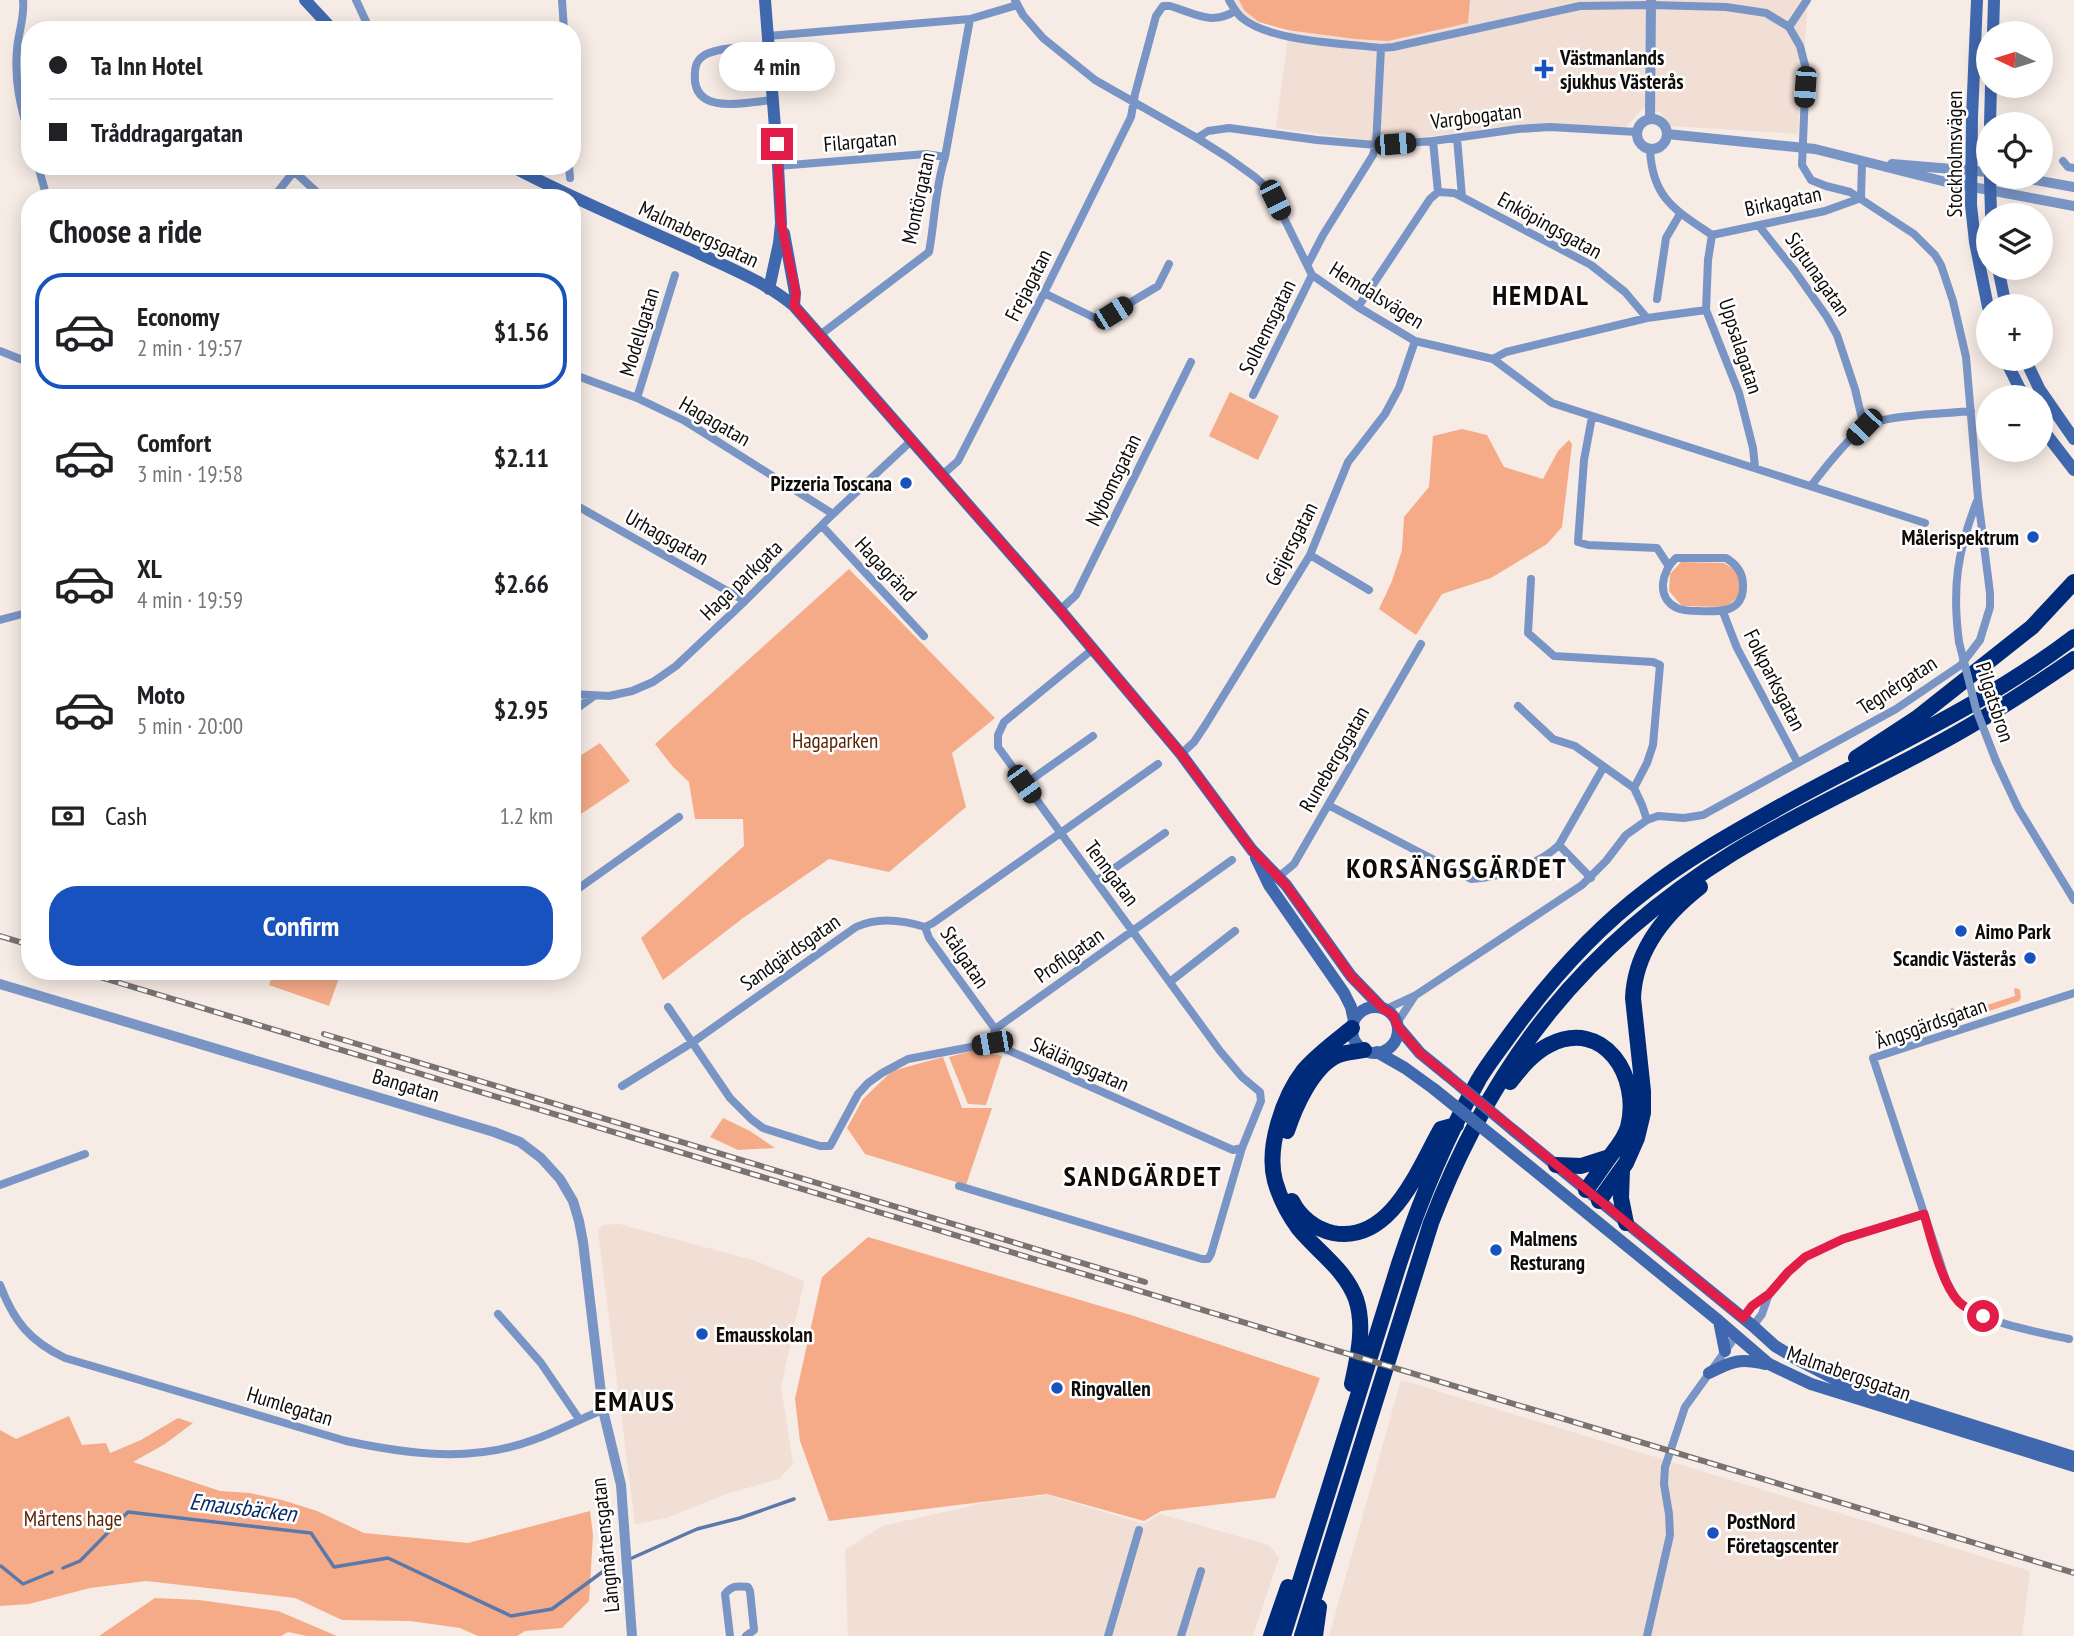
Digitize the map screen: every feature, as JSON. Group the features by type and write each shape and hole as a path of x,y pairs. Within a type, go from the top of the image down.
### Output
{"highway":[{"path":"1839,775 1842,768 1917,718 2032,627 2074,582"},
{"path":"1283,1636 1418,1209 1480,1078 1547,986 1604,927 1646,891 1712,847 1766,814 1925,732 1986,697 2074,638"},
{"path":"1302,1636 1431,1223 1464,1144 1495,1088 1515,1057 1563,996 1627,932 1703,873 1783,824 1962,731 2074,659"},
{"path":"1600,1201 1623,1169 1637,1138 1643,1113 1633,998 1643,953 1654,933 1684,900 1717,874 1779,838 1783,824"},
{"path":"1353,1024 1312,1062 1292,1090 1275,1136 1273,1163 1275,1181 1288,1213 1301,1232 1342,1274 1355,1297 1360,1328 1352,1387 1354,1407"},
{"path":"1495,1088 1508,1084 1528,1060 1548,1045 1567,1038 1578,1038 1594,1041 1605,1047 1622,1067 1629,1087 1631,1102 1628,1128 1617,1150 1586,1189"},
{"path":"1371,1051 1339,1054 1332,1058 1306,1088 1292,1118 1286,1135 1284,1178 1294,1205 1307,1220 1325,1231 1337,1234 1354,1234 1370,1229 1397,1204 1424,1163 1440,1130 1456,1125"},
{"path":"1556,1165 1581,1166 1609,1157"},
{"path":"1623,1169 1621,1198 1626,1223"},
{"path":"1271,1636 1297,1563 1313,1538"},
{"path":"1315,1636 1326,1556"}],"main road":[{"path":"305,0 325,21"},
{"path":"765,0 781,223 769,289"},
{"name":"Stockholmsvägen","path":"1977,0 1971,187 1975,242 1985,294"},
{"path":"1993,21 1994,0"},
{"name":"Malmabergsgatan","path":"528,175 554,189"},
{"name":"Malmabergsgatan","path":"581,201 769,289 794,306 1060,610 1181,754 1274,881 1352,1007 1353,1024"},
{"path":"781,223 796,293 794,306"},
{"path":"2031,371 2040,390 2074,439"},
{"path":"2053,443 2074,470"},
{"name":"Malmabergsgatan","path":"1274,881 1351,976 1384,1009"},
{"path":"1368,1008 1384,1009 1393,1015 1397,1025 1395,1040 1390,1047 1371,1051 1357,1044 1353,1036 1353,1024 1360,1012 1368,1008"},
{"name":"Malmabergsgatan","path":"1397,1025 1420,1053 1775,1346 1844,1384 2074,1457"},
{"name":"Malmabergsgatan","path":"1371,1051 1405,1068 1434,1089 1769,1364 1811,1384 2074,1466"},
{"path":"1576,1204 1586,1189"},
{"path":"1589,1215 1600,1201"},
{"path":"1719,1321 1725,1351"},
{"path":"1736,1336 1748,1322"},
{"path":"1709,1373 1727,1364 1747,1359 1769,1364"}],"street":[{"path":"21,109 16,78 23,0"},
{"path":"356,0 366,21"},
{"path":"562,0 563,21"},
{"path":"1230,0 1235,11 1262,30 1381,48 1580,6 1651,2 1726,6 1766,13 1789,27 1800,46 1806,69 1802,147"},
{"path":"1789,27 1807,0"},
{"path":"773,100 719,104 708,101 699,95 694,75 699,58 716,50 768,41 970,19 1016,2"},
{"name":"Hemdalsvägen","path":"1016,2 1034,28 1067,59 1095,80 1197,138 1255,177 1268,189 1312,275 1358,307 1415,341 1493,359 1552,403 1925,523"},
{"path":"1650,119 1651,2"},
{"name":"Frejagatan","path":"942,476 958,461 1131,117 1156,16 1163,6 1209,19 1223,18 1235,11"},
{"name":"Montörgatan","path":"820,334 929,252 941,170 970,19"},
{"name":"Solhemsgatan","path":"1308,264 1373,155 1376,145 1381,48"},
{"path":"1650,119 1661,122 1667,134 1662,144 1650,149 1643,146 1637,132 1642,122 1650,119"},
{"name":"Vargbogatan","path":"1197,138 1208,131 1229,128 1376,145 1550,127 1637,132"},
{"path":"1667,134 1802,147 1971,187 1976,185"},
{"path":"1457,138 1462,197"},
{"path":"1358,307 1430,199 1438,192 1433,141"},
{"name":"Tegnérgatan","path":"1647,820 1658,816 1684,818 1703,815 1896,709 1961,664 1974,649 1984,629 1990,607 1967,366 1961,332 1941,265 1914,234 1861,198 1811,180 1802,165 1802,147"},
{"path":"1650,149 1652,170 1661,194 1680,214 1712,235"},
{"name":"Filargatan","path":"778,166 926,154 945,157"},
{"path":"2063,161 2068,167 2074,168"},
{"path":"1862,162 1976,172"},
{"path":"1861,198 1862,162"},
{"path":"280,189 291,175"},
{"path":"302,175 315,189"},
{"path":"2053,183 2074,187"},
{"path":"2020,189 2074,206"},
{"name":"Enköpingsgatan","path":"1438,192 1454,193 1591,265 1625,292 1647,318"},
{"name":"Birkagatan","path":"1712,235 1830,209 1861,198"},
{"path":"1657,299 1666,237 1680,214"},
{"name":"Sigtunagatan","path":"1759,226 1801,279 1837,335 1864,427"},
{"name":"Uppsalagatan","path":"1712,235 1706,310 1740,393 1755,467"},
{"path":"1044,293 1095,318 1103,319 1158,286 1170,264"},
{"name":"Modellgatan","path":"637,398 675,275"},
{"name":"Solhemsgatan","path":"1253,395 1312,275"},
{"path":"1493,359 1506,352 1647,318 1706,310"},
{"name":"Geijersgatan","path":"1181,754 1194,742 1206,724 1310,555 1348,462 1385,414 1399,388 1415,341"},
{"path":"0,351 21,359"},
{"name":"Nybomsgatan","path":"1060,610 1076,595 1191,362"},
{"name":"Hagagatan","path":"581,377 637,398 685,421 832,514"},
{"path":"1811,486 1827,465 1864,427 1902,417 1971,411"},
{"path":"1592,417 1582,483 1578,542 1588,545 1657,548 1668,565"},
{"name":"Haga parkgata","path":"581,695 609,696 632,691 653,682 676,666 911,441"},
{"name":"Pilgatsbron","path":"1978,498 1966,530 1956,571 1955,611 1959,642 1976,709 1996,761 2018,808 2074,900"},
{"name":"Urhagsgatan","path":"581,508 746,601"},
{"name":"Hagagränd","path":"821,526 924,636"},
{"path":"1310,555 1369,590"},
{"path":"1676,558 1726,558 1731,561 1742,576 1744,587 1735,605 1723,612 1678,610 1672,605 1667,600 1662,580 1668,565 1676,558"},
{"path":"1531,579 1528,633 1554,656 1653,662 1660,665 1653,745 1634,788"},
{"name":"Folkparksgatan","path":"1723,612 1737,648 1798,764"},
{"path":"0,620 21,614"},
{"name":"Runebergsgatan","path":"1274,881 1294,864 1421,644"},
{"name":"Tenngatan","path":"1093,649 1003,722 998,735 998,747 1220,1051 1241,1077 1260,1092 1261,1101 1242,1148"},
{"path":"581,705 594,696"},
{"path":"1384,1009 1416,995 1554,905 1591,877 1626,835 1647,820 1634,788 1575,746 1553,738 1518,706"},
{"path":"1024,784 1093,736"},
{"path":"925,927 1158,764"},
{"path":"1328,805 1471,878 1484,878 1533,863 1553,851 1603,768"},
{"path":"581,887 679,817"},
{"path":"1096,881 1165,833"},
{"path":"1559,845 1591,877"},
{"name":"Profilgatan","path":"995,1029 1232,860"},
{"name":"Sandgärdsgatan","path":"622,1086 693,1042 856,927 869,921 894,921 925,927"},
{"name":"Stålgatan","path":"925,927 929,937 995,1029"},
{"path":"1171,981 1235,931"},
{"name":"Bangatan","path":"0,984 520,1142 541,1158 560,1179 573,1201 583,1242 603,1410"},
{"name":"Ängsgärdsgatan","path":"2069,1339 1983,1316 1959,1302 1946,1280 1873,1058 2074,993"},
{"path":"1397,1025 1416,995"},
{"path":"668,1007 730,1098 751,1119 763,1128 820,1146 830,1146 858,1094 882,1073 908,1059 992,1043 995,1029"},
{"name":"Skälängsgatan","path":"992,1043 1233,1150 1242,1148"},
{"path":"960,1186 1208,1259 1225,1211 1242,1148"},
{"path":"0,1185 85,1154"},
{"path":"1748,1322 1752,1306 1769,1294 1805,1257 1843,1239 1924,1214"},
{"name":"Humlegatan","path":"0,1285 10,1308 24,1329 46,1348 65,1358 346,1441 388,1450 425,1454 481,1453 532,1441 603,1410"},
{"path":"1748,1322 1762,1314 1769,1294"},
{"path":"498,1314 541,1363 579,1419"},
{"path":"1647,1636 1670,1535 1664,1484 1665,1467 1685,1407 1736,1336"},
{"name":"Långmårtensgatan","path":"603,1410 621,1485 632,1636"},
{"path":"1108,1636 1139,1530"},
{"path":"1181,1636 1201,1571"},
{"path":"730,1636 724,1594 729,1588 736,1586 748,1587 750,1591 754,1630 746,1636"}],"shaded area":[{"name":"Västmanlands sjukhus Västerås","path":"1226,0 1808,0 1798,134 1671,126 1660,112 1643,108 1626,127 1497,127 1374,141 1276,128 1289,29 1233,16"},
{"name":"Emausskolan","path":"619,1224 756,1261 804,1281 781,1387 793,1464 779,1479 726,1494 666,1518 635,1524 598,1231 602,1225"},
{"path":"1401,1380 2030,1571 2022,1636 1329,1636"},
{"path":"1048,1495 1144,1524 1160,1514 1269,1545 1279,1558 1253,1636 848,1636 845,1550 882,1526 988,1502"}],"green space":[{"path":"1239,0 1470,0 1468,23 1388,41 1287,30 1259,22 1244,10"},
{"path":"1230,392 1279,416 1258,460 1209,436"},
{"path":"1462,429 1487,435 1504,467 1543,479 1558,451 1569,440 1572,444 1562,527 1547,544 1491,578 1442,594 1416,635 1379,609 1402,550 1404,517 1429,487 1433,436"},
{"path":"1681,562 1724,563 1740,573 1739,596 1726,607 1682,606 1669,591 1670,574"},
{"name":"Hagaparken","path":"849,569 995,718 952,753 966,807 889,872 829,859 743,918 663,980 641,938 744,846 743,819 695,819 689,782 655,744"},
{"path":"600,743 630,781 581,814 581,755"},
{"path":"271,980 338,980 329,1006 269,985"},
{"path":"2016,988 2020,990 2019,1001 1960,1021 1952,1019 1951,1008 1959,1014 2015,996"},
{"path":"975,1050 1002,1056 986,1105 968,1104 949,1057"},
{"path":"943,1057 962,1108 992,1108 966,1185 865,1154 847,1128 863,1099 892,1071"},
{"path":"723,1118 750,1131 775,1148 738,1150 710,1137"},
{"name":"Ringvallen","path":"868,1237 1134,1316 1320,1378 1275,1498 1161,1511 1144,1521 1047,1494 829,1521 800,1441 795,1399 822,1277"},
{"name":"Mårtens hage","path":"69,1416 82,1445 106,1443 110,1453 141,1440 178,1418 193,1423 165,1444 133,1462 220,1491 250,1493 282,1500 317,1511 364,1533 468,1543 590,1511 593,1535 589,1601 562,1628 525,1631 517,1636 478,1636 460,1628 410,1621 342,1620 295,1598 146,1581 90,1588 29,1604 0,1606 0,1430 16,1439"},
{"path":"155,1598 199,1600 278,1611 337,1636 307,1636 288,1632 281,1636 99,1636"}],"waterway":[{"name":"Emausbäcken","path":"632,1558 697,1529 740,1518 794,1499"},
{"name":"Emausbäcken","path":"63,1568 80,1561 128,1512 311,1533 334,1567 388,1558 511,1616 552,1609 605,1570"},
{"name":"Emausbäcken","path":"1,1566 23,1584 52,1572"}],"railway":[{"path":"0,936 21,942"},
{"path":"110,980 2074,1573"},
{"path":"324,1034 1145,1282"}],"place":[{"name":"Västmanlands sjukhus Västerås","path":"1544,69"},
{"name":"Pizzeria Toscana","path":"906,483"},
{"name":"Målerispektrum","path":"2033,537"},
{"name":"Aimo Park","path":"1961,931"},
{"name":"Scandic Västerås","path":"2030,958"},
{"name":"Malmens Resturang","path":"1496,1250"},
{"name":"Emausskolan","path":"702,1334"},
{"name":"Ringvallen","path":"1057,1388"},
{"name":"PostNord Företagscenter","path":"1713,1533"}],"district":[{"name":"HEMDAL","path":"1541,294"},
{"name":"KORSÄNGSGÄRDET","path":"1457,867"},
{"name":"SANDGÄRDET","path":"1143,1175"},
{"name":"EMAUS","path":"635,1400"}],"route":[{"path":"777,144 781,223 796,293 794,306 1004,545 1181,754 1252,850 1286,885 1351,976 1382,1008 1393,1015 1398,1027 1420,1053 1743,1318 1752,1306 1769,1294 1805,1257 1843,1239 1924,1214 1946,1280 1955,1296 1968,1309 1983,1316"}]}
